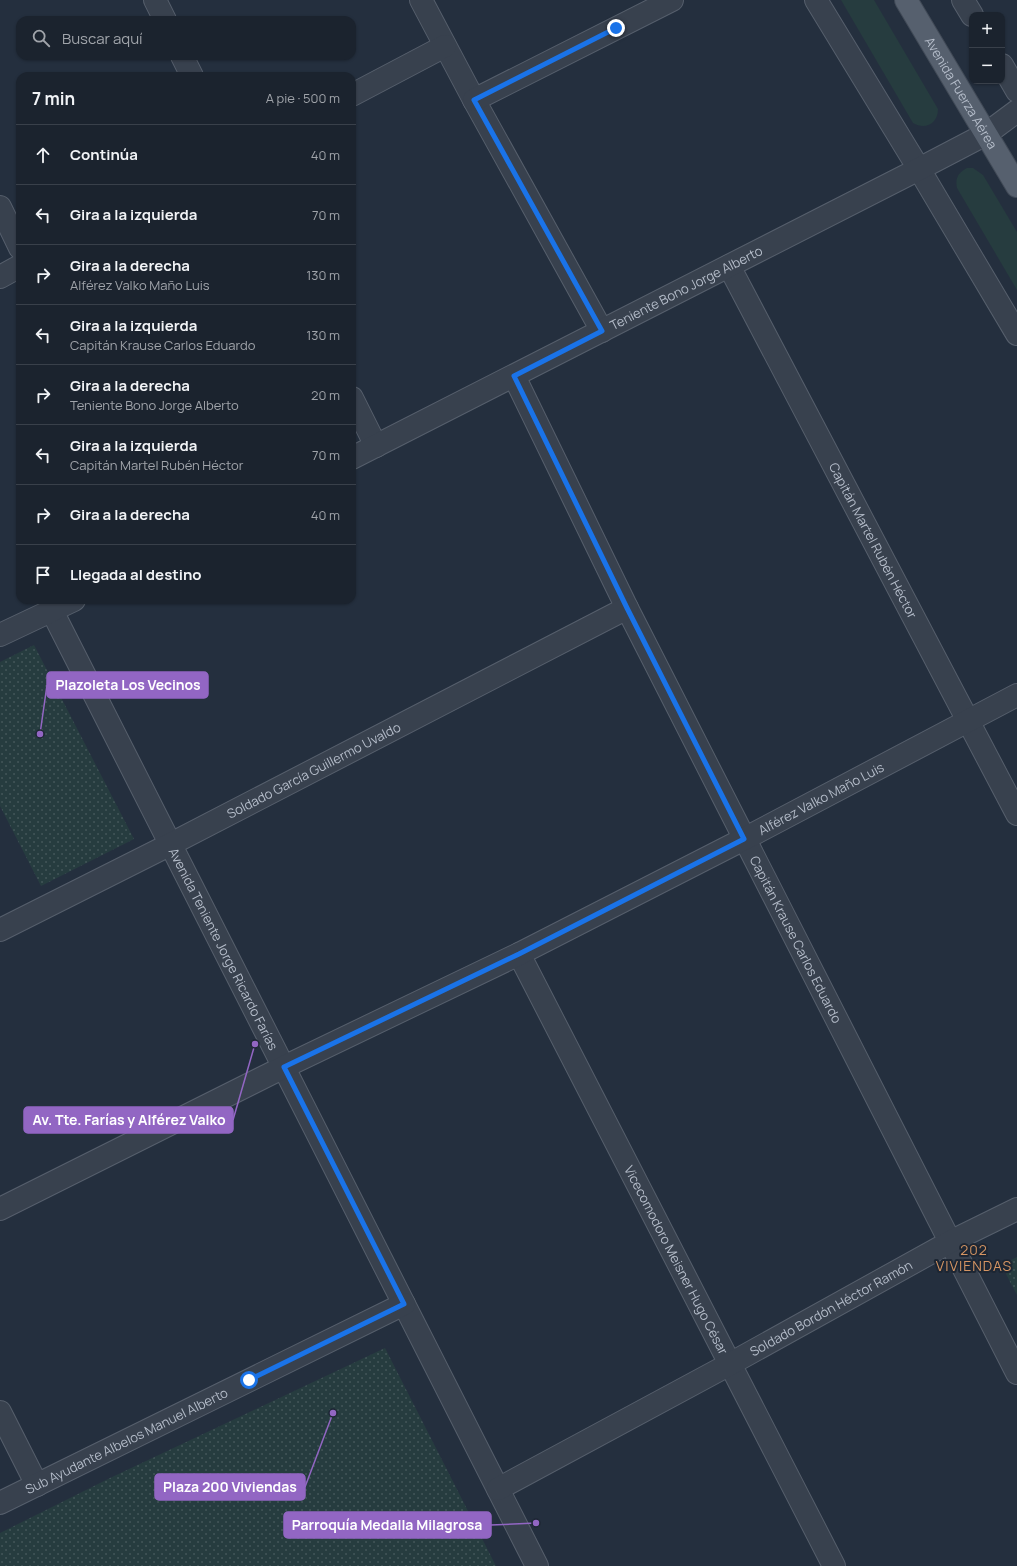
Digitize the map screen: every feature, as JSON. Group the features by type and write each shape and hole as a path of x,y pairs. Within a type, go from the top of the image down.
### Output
{"main road":[{"name":"Avenida Fuerza Aérea","path":"906,0 1017,186"}],"street":[{"path":"155,0 163,16"},
{"path":"421,0 474,100 602,331"},
{"path":"474,100 672,0"},
{"path":"816,0 1017,334"},
{"path":"963,0 970,12"},
{"path":"356,94 445,46"},
{"path":"184,60 190,72"},
{"path":"1005,71 1017,91"},
{"name":"Teniente Bono Jorge Alberto","path":"356,456 919,169 986,134 1017,111"},
{"path":"0,207 16,240"},
{"name":"Capitán Martel Rubén Héctor","path":"729,266 969,720 1017,814"},
{"path":"0,277 16,268"},
{"name":"Capitán Krause Carlos Eduardo","path":"514,376 627,608 1017,1373"},
{"path":"356,406 376,446"},
{"path":"0,635 66,604"},
{"name":"Soldado García Guillermo Uvaldo","path":"0,930 171,844 627,608"},
{"name":"Avenida Teniente Jorge Ricardo Farías","path":"52,611 537,1566"},
{"name":"Alférez Valko Maño Luis","path":"0,1209 284,1067 519,954 744,839 1017,695"},
{"name":"Vicecomodoro Meisner Hugo César","path":"519,954 834,1566"},
{"name":"Soldado Bordón Héctor Ramón","path":"498,1489 730,1364 950,1242 1017,1209"},
{"name":"Sub Ayudante Albelos Manuel Alberto","path":"0,1502 404,1304"},
{"path":"0,1412 37,1485"}],"green space":[{"path":"841,0 874,0 938,109 936,118 933,122 926,126 913,123"},
{"path":"967,168 973,168 983,175 1017,232 1017,290 957,188 956,181 958,176"},
{"path":"34,645 134,839 41,886 0,806 0,662"},
{"path":"1017,1257 1017,1295 1006,1274 1011,1260"},
{"path":"385,1348 496,1566 0,1566 0,1533 110,1478"}],"place":[{"name":"Plazoleta Los Vecinos","path":"40,734"},
{"name":"Av. Tte. Farías y Alférez Valko","path":"255,1044"},
{"name":"Plaza 200 Viviendas","path":"333,1413"},
{"name":"Parroquía Medalla Milagrosa","path":"536,1523"}],"district":[{"name":"202 VIVIENDAS","path":"974,1258"}],"route":[{"path":"249,1380 404,1304 284,1067 519,954 744,839 627,608 514,376 602,331 474,100 616,28"}]}
